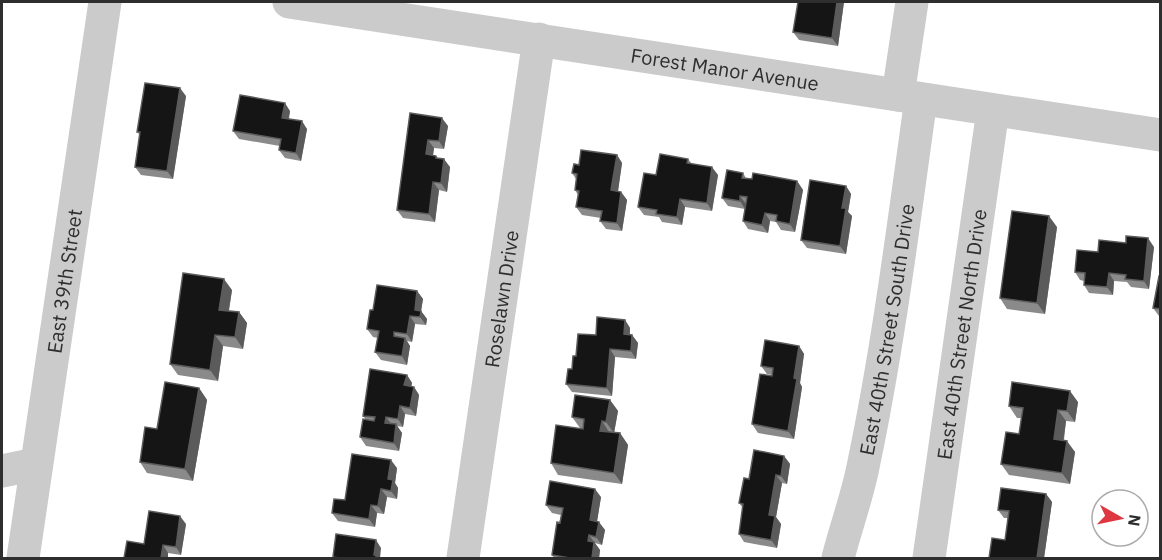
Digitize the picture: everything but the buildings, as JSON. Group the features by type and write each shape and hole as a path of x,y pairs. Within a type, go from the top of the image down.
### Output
{"street":[{"name":"East 39th Street","path":"23,558 105,2"},
{"name":"Forest Manor Avenue","path":"289,2 1161,135"},
{"name":"East 40th Street South Drive","path":"838,558 864,463 886,341 909,97 912,2"},
{"name":"Roselawn Drive","path":"463,558 539,39"},
{"name":"East 40th Street North Drive","path":"929,558 993,110"},
{"path":"2,471 36,464"}]}
